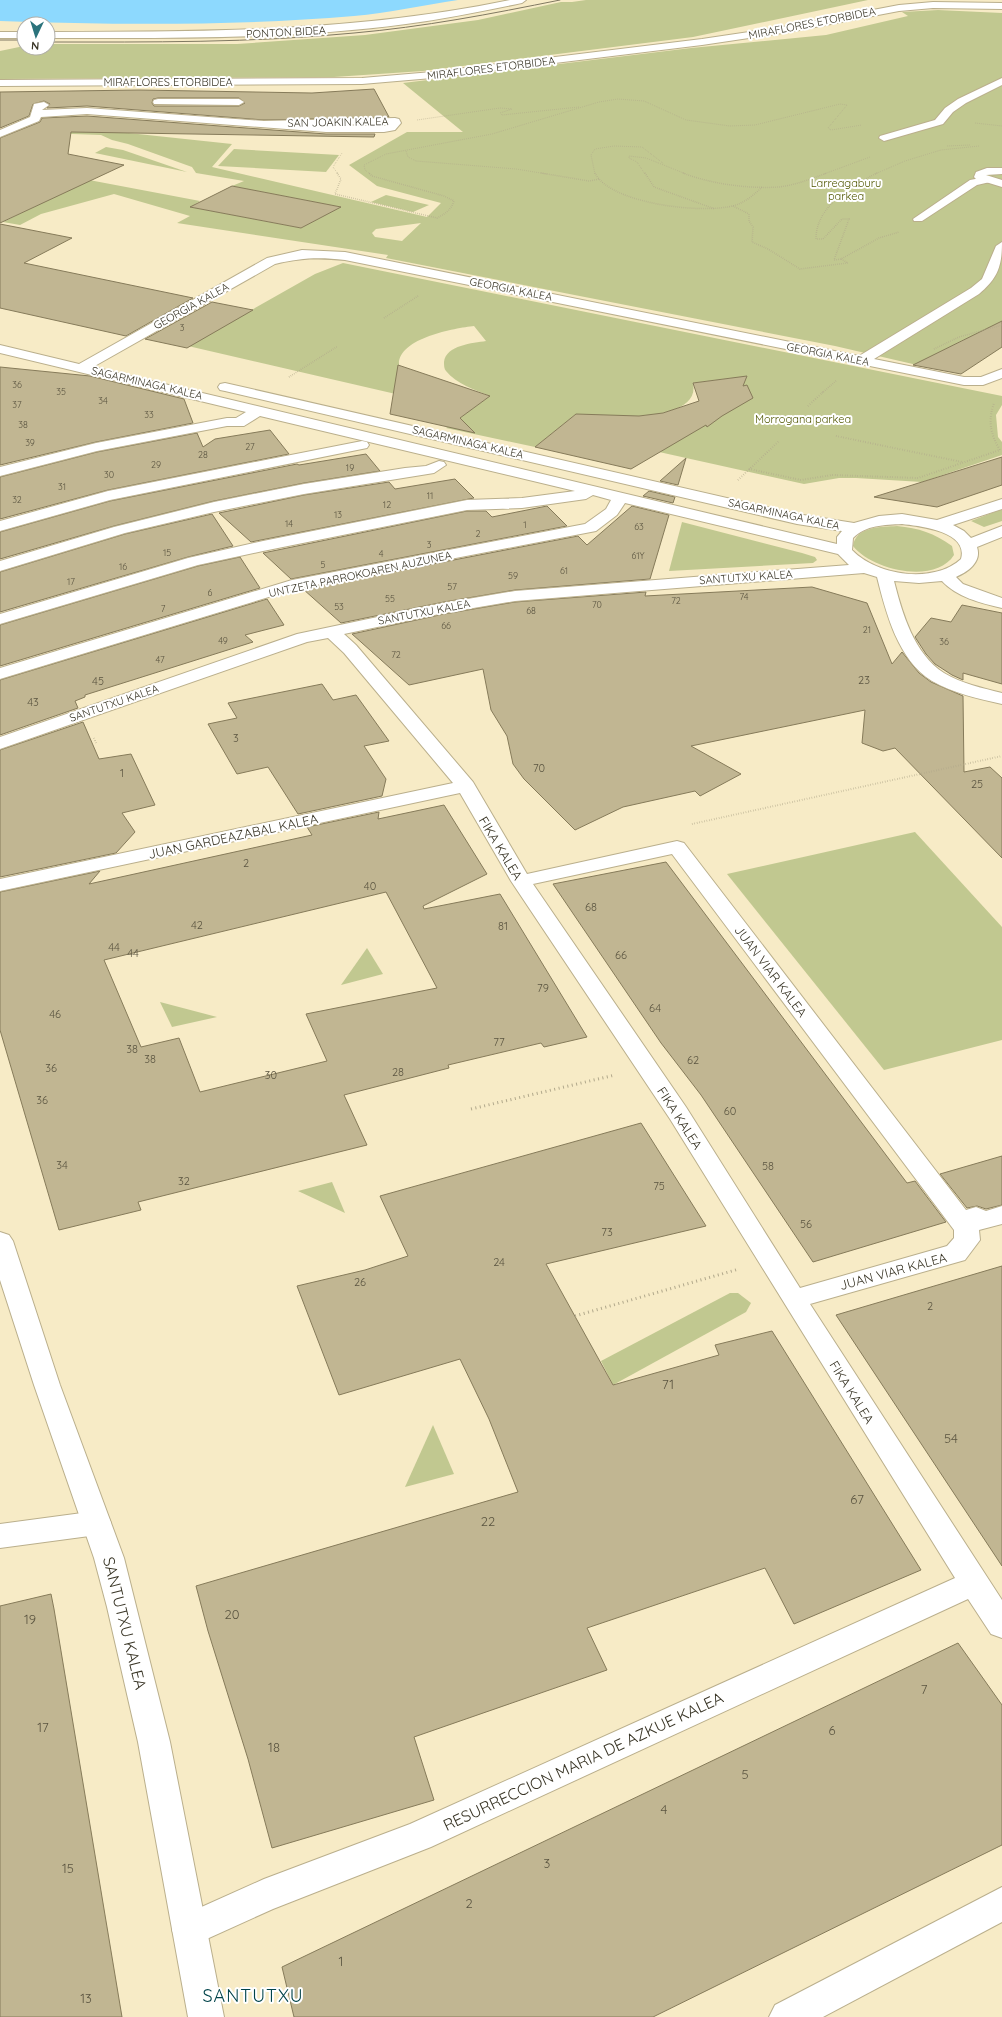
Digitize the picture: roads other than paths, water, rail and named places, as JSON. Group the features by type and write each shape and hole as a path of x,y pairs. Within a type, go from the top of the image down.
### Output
{"street":[{"name":"PONTON BIDEA","path":"56,35 216,35 323,30 441,16 522,0"},
{"name":"MIRAFLORES ETORBIDEA","path":"0,83 341,82 389,79 752,35 893,9 933,5 1002,8"},
{"path":"0,35 16,35"},
{"path":"884,138 939,122 949,110 962,101 1002,81"},
{"path":"0,134 35,119 38,106 46,104 111,102"},
{"path":"149,102 239,102"},
{"name":"SAN JOAKIN KALEA","path":"36,114 63,111 88,111 268,123 326,129 391,128 395,126 395,122"},
{"path":"1002,171 986,171 980,174 980,177 986,180 1002,184"},
{"path":"862,360 975,291 987,281 1002,246"},
{"name":"GEORGIA KALEA","path":"81,368 272,261 302,254 326,254 344,256 964,381 998,394"},
{"name":"SAGARMINAGA KALEA","path":"4,350 81,368 249,417 597,492 618,503 780,534 844,551"},
{"name":"SAGARMINAGA KALEA","path":"81,368 105,363 157,372"},
{"name":"GEORGIA KALEA","path":"964,381 1000,378"},
{"name":"SAGARMINAGA KALEA","path":"208,383 797,519 854,528"},
{"path":"0,481 100,454 153,446 186,437 235,428 249,417"},
{"path":"0,472 96,448 249,417 362,445 434,468 618,503"},
{"path":"0,526 108,496 362,445"},
{"path":"0,566 120,530 214,507 304,488 434,468"},
{"path":"0,577 112,542 223,515 411,478 434,468"},
{"path":"0,619 194,561 467,505 522,503 597,492"},
{"name":"UNTZETA PARROKOAREN AUZUNEA","path":"0,674 292,585 590,528 612,512 618,503"},
{"path":"0,630 194,571 268,552 485,510 491,504"},
{"path":"938,525 1002,504"},
{"path":"902,519 938,525 957,534 969,545 971,554 967,562 958,569 946,575 925,578 884,574 866,568 855,562 844,551 845,537 854,528 867,523 902,519"},
{"path":"969,545 1002,531"},
{"name":"SANTUTXU KALEA","path":"0,743 303,638 444,608 515,596 866,568"},
{"path":"884,574 891,604 920,664 932,673 957,685 1002,699"},
{"path":"946,575 957,587 983,598 1002,603"},
{"name":"FIKA KALEA","path":"331,631 350,649 466,786 521,881 678,1113 974,1583 1002,1625"},
{"name":"JUAN GARDEAZABAL KALEA","path":"0,885 466,786"},
{"name":"JUAN VIAR KALEA","path":"521,881 677,847 966,1228 967,1240 956,1254 794,1298"},
{"path":"961,1221 976,1216 981,1222 1002,1215"},
{"name":"SANTUTXU KALEA","path":"0,1241 47,1385 109,1558 154,1742 206,2017"},
{"path":"0,1536 97,1523"},
{"name":"RESURRECCION MARIA DE AZKUE KALEA","path":"189,1930 264,1896 420,1836 974,1583"},
{"path":"787,2017 1002,1904"}],"lane":[{"path":"918,219 974,182 986,180"}],"water":[{"path":"0,0 458,0 367,15 266,22 177,24 56,22 56,16 16,16 16,21 0,21"}],"tram line":[{"path":"56,42 201,41 278,39 316,36 431,24 560,0"},
{"path":"0,40 16,40"}],"district":[{"name":"SANTUTXU","path":"253,1996"}],"park label":[{"name":"Larreagaburu parkea","path":"846,189"},
{"name":"Morrogana parkea","path":"803,419"}]}
